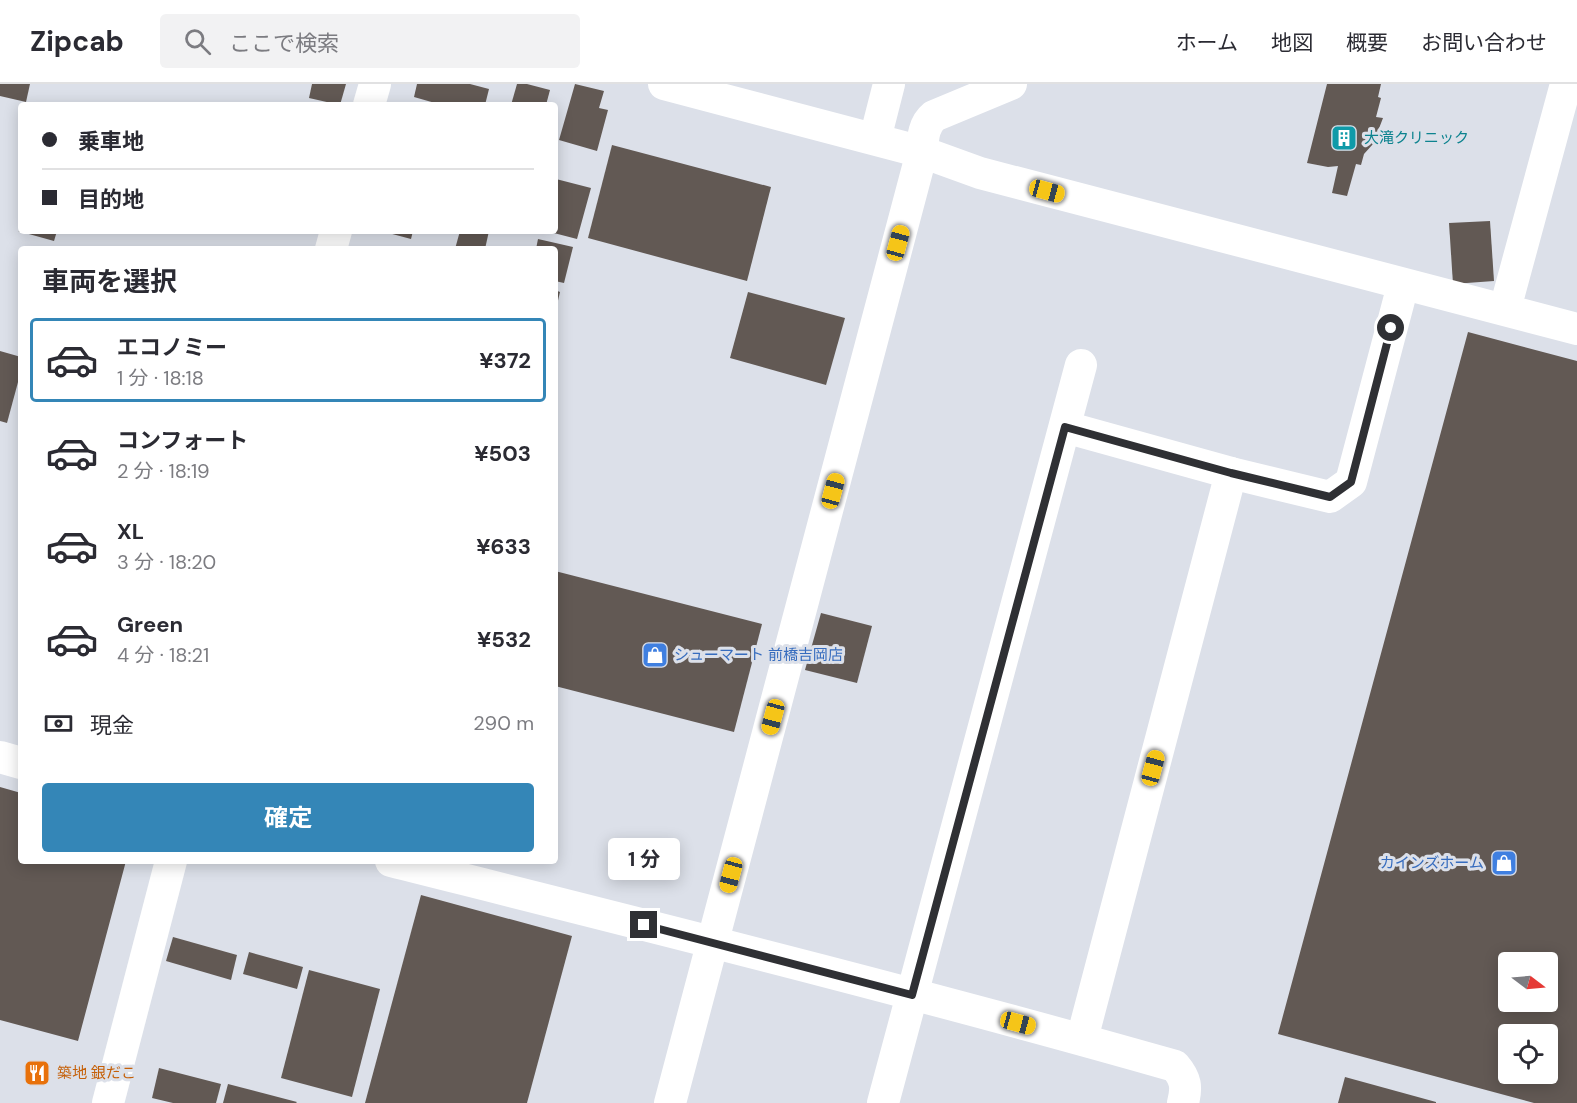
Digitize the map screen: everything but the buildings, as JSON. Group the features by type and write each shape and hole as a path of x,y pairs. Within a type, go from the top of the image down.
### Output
{"street":[{"path":"370,102 375,84"},
{"path":"664,84 922,152 980,173 1403,285 1577,328"},
{"path":"875,139 889,84"},
{"path":"670,1103 922,152 923,136 928,120 1011,84"},
{"path":"1505,309 1566,84"},
{"path":"1065,427 1231,473 1330,497 1351,482 1403,285"},
{"path":"883,1103 1082,364"},
{"path":"1082,1039 1231,473"},
{"path":"0,757 18,762"},
{"path":"108,1103 170,864"},
{"path":"403,864 1082,1039 1175,1066 1184,1077 1186,1090 1183,1103"}],"place":[{"name":"大滝クリニック","path":"1344,138"},
{"name":"シューマート 前橋吉岡店","path":"655,655"},
{"name":"カインズホーム","path":"1504,863"},
{"name":"築地 銀だこ","path":"37,1073"}],"route":[{"path":"644,925 912,995 1065,427 1231,473 1330,497 1351,482 1391,328"}]}
